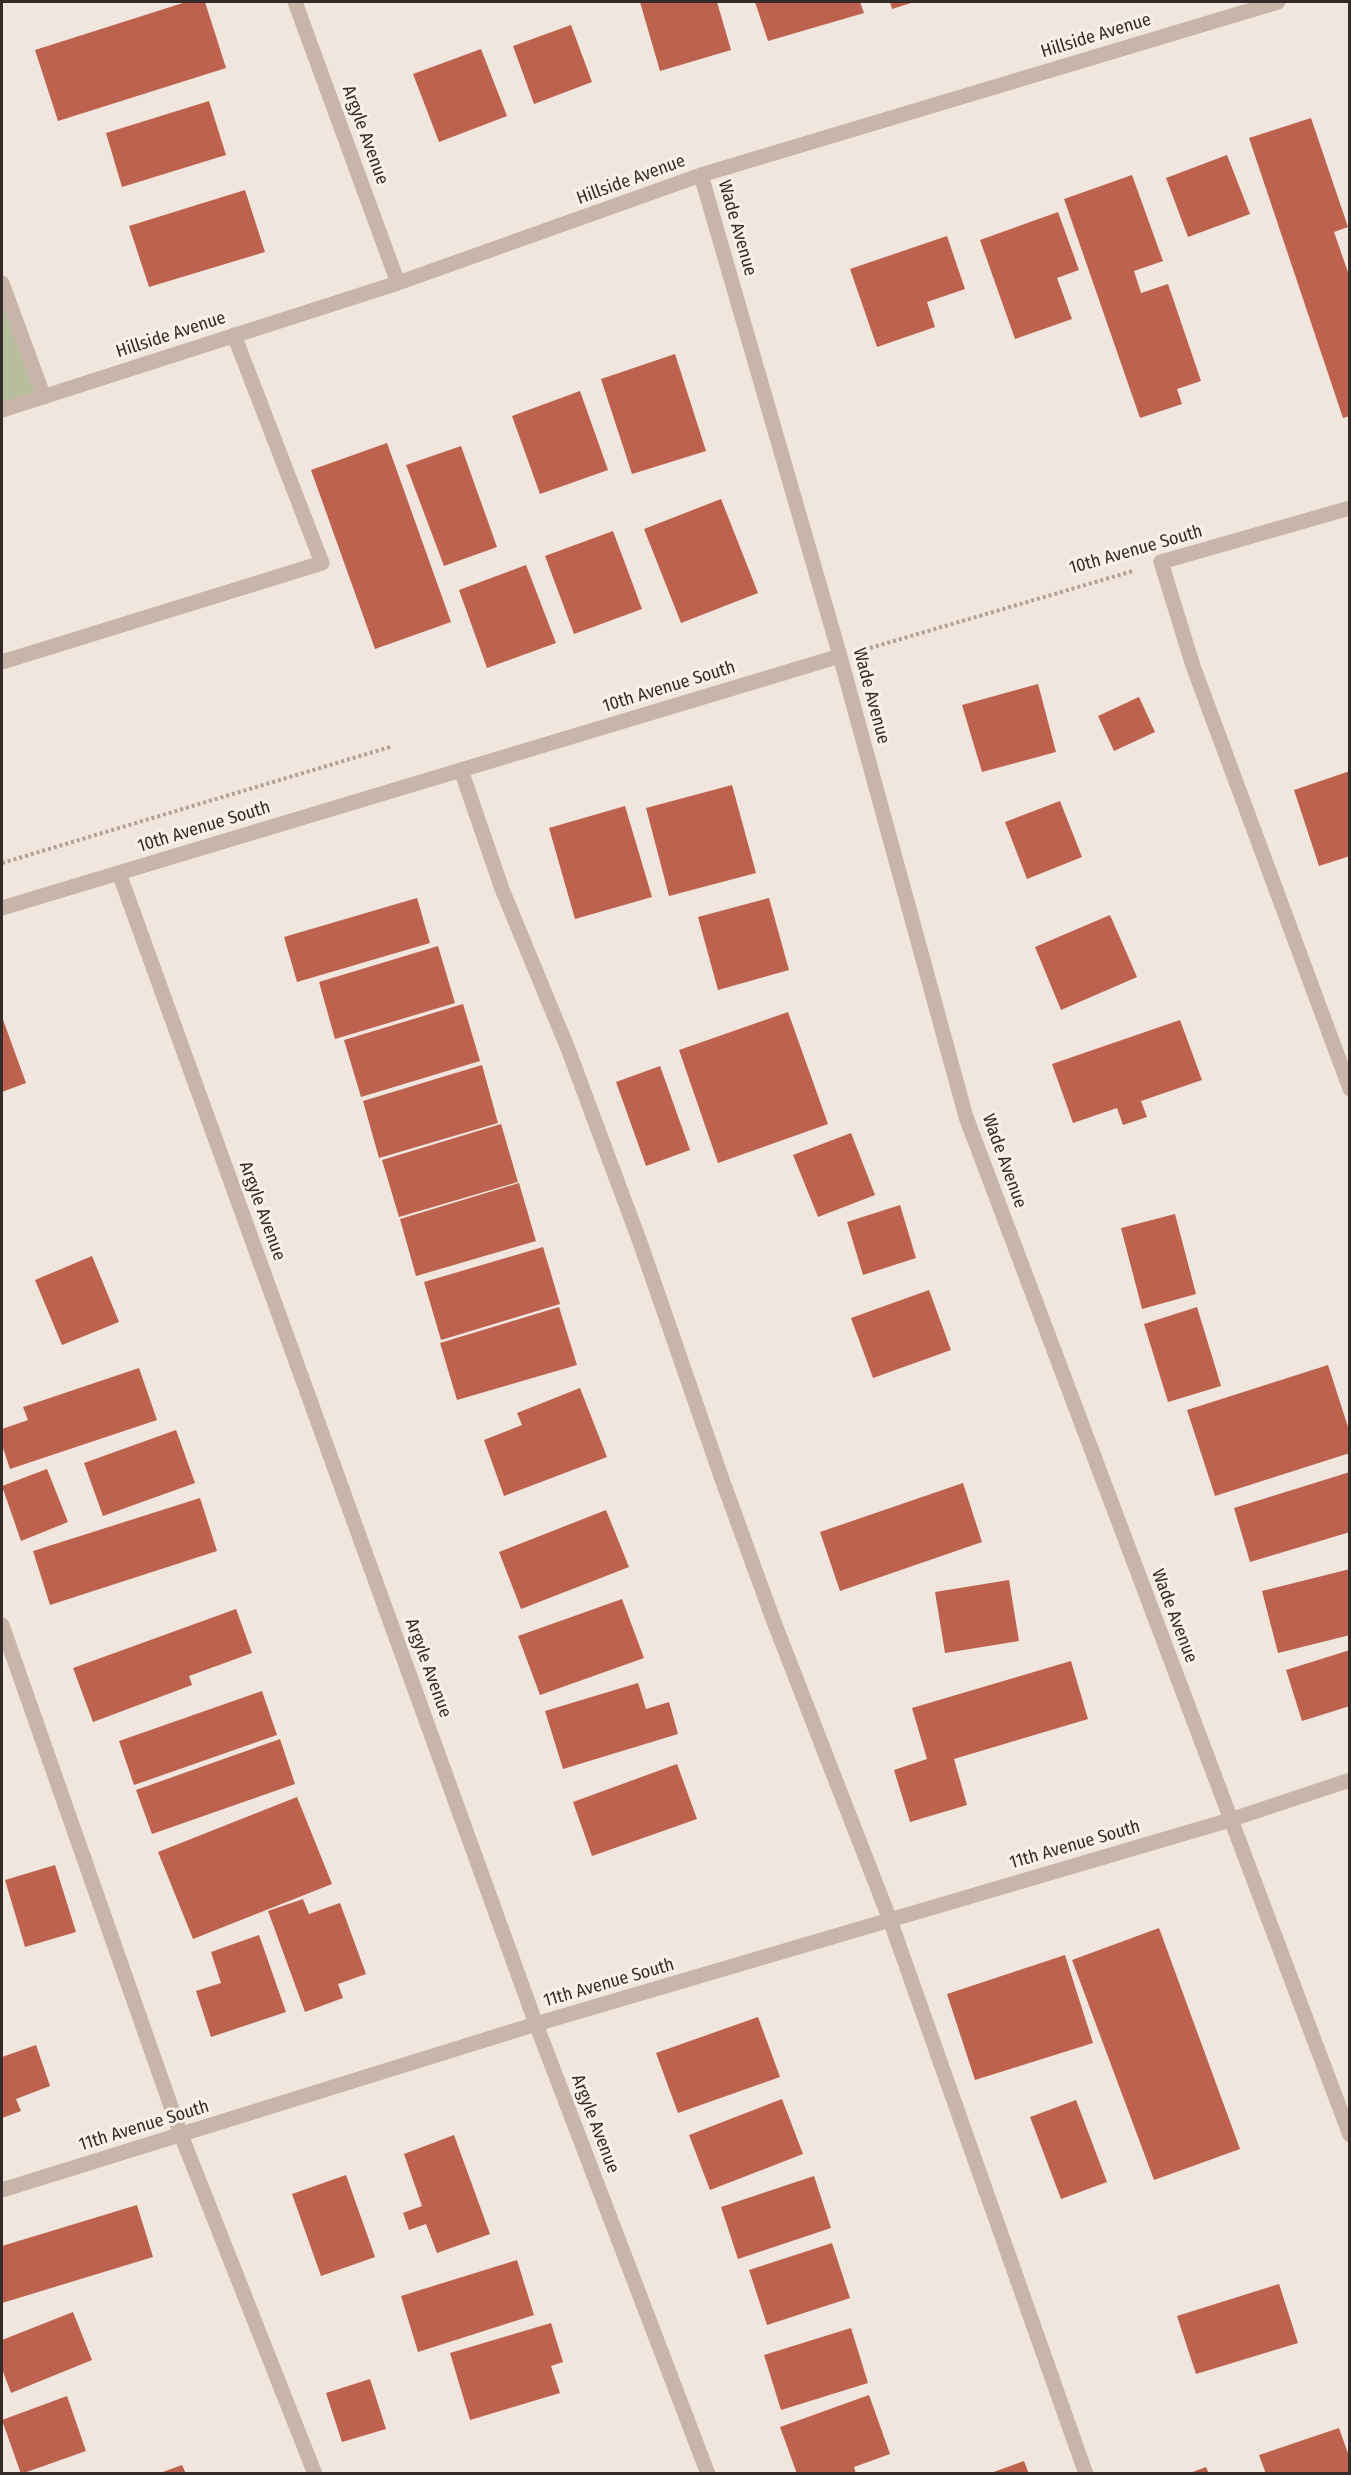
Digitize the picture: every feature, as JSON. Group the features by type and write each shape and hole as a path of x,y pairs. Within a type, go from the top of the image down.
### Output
{"street":[{"name":"Argyle Avenue","path":"295,2 398,283"},
{"name":"Hillside Avenue","path":"2,410 398,283 701,175 1278,2"},
{"name":"Wade Avenue","path":"701,175 840,656 966,1117 1350,2134"},
{"path":"2,283 44,397"},
{"path":"2,662 322,563 234,335"},
{"name":"10th Avenue South","path":"1161,562 1350,508"},
{"path":"1161,562 1193,666 1350,1089"},
{"name":"10th Avenue South","path":"2,908 840,656"},
{"path":"461,771 502,889 568,1049 641,1245 774,1622 890,1920 1086,2474"},
{"name":"Argyle Avenue","path":"119,873 536,2025 708,2474"},
{"path":"2,1625 181,2135 315,2474"},
{"name":"11th Avenue South","path":"2,2190 536,2025 1230,1820 1350,1780"}],"path":[{"name":"10th Avenue South","path":"840,656 1161,562"},
{"path":"2,863 390,747"}],"green space":[{"path":"2,283 44,397 2,410"}],"building":[{"path":"186,2 205,2 226,68 58,121 35,50"},
{"path":"640,2 717,2 731,50 660,71"},
{"path":"755,2 860,2 864,13 768,41"},
{"path":"890,2 914,2 892,9"},
{"path":"571,25 592,82 534,104 513,46"},
{"path":"481,49 507,116 439,142 413,74"},
{"path":"209,101 226,155 122,187 106,133"},
{"path":"1311,118 1348,227 1334,232 1350,278 1350,416 1343,418 1249,138"},
{"path":"1227,155 1250,214 1188,237 1166,178"},
{"path":"1132,175 1163,261 1134,271 1141,293 1168,284 1201,381 1177,389 1182,404 1140,418 1064,199"},
{"path":"245,190 265,252 149,287 129,226"},
{"path":"1058,212 1079,270 1057,278 1072,319 1015,339 980,240"},
{"path":"947,236 965,289 927,302 935,327 877,347 850,269"},
{"path":"675,354 706,451 632,474 601,379"},
{"path":"580,391 608,470 540,494 512,416"},
{"path":"387,443 451,622 375,649 311,470"},
{"path":"461,446 497,547 444,566 406,465"},
{"path":"721,499 758,593 681,623 644,529"},
{"path":"613,531 642,609 574,634 545,556"},
{"path":"526,565 556,643 487,668 459,590"},
{"path":"1038,684 1056,752 982,772 962,705"},
{"path":"1139,697 1155,732 1114,751 1098,716"},
{"path":"1350,771 1350,856 1319,866 1294,790"},
{"path":"732,785 756,873 669,896 646,808"},
{"path":"1060,801 1082,857 1027,879 1005,822"},
{"path":"625,806 652,897 575,919 549,828"},
{"path":"417,898 430,943 297,982 284,937"},
{"path":"769,898 789,970 718,990 698,917"},
{"path":"1110,915 1137,977 1061,1010 1035,947"},
{"path":"438,946 455,1003 335,1039 319,982"},
{"path":"463,1004 480,1061 361,1097 344,1040"},
{"path":"788,1012 828,1124 718,1163 679,1050"},
{"path":"2,1017 26,1083 2,1092"},
{"path":"1180,1020 1202,1080 1141,1101 1147,1117 1123,1125 1117,1108 1073,1123 1052,1064"},
{"path":"482,1065 498,1123 379,1158 363,1101"},
{"path":"660,1066 690,1150 646,1166 616,1082"},
{"path":"501,1124 518,1182 399,1217 382,1160"},
{"path":"851,1133 875,1195 818,1217 793,1155"},
{"path":"519,1183 536,1241 416,1276 400,1219"},
{"path":"900,1205 916,1258 863,1275 847,1222"},
{"path":"1175,1214 1196,1294 1142,1309 1121,1228"},
{"path":"543,1247 560,1304 441,1340 424,1282"},
{"path":"92,1256 119,1322 62,1345 35,1280"},
{"path":"929,1290 951,1350 873,1378 851,1318"},
{"path":"559,1307 577,1365 457,1400 440,1343"},
{"path":"1197,1307 1221,1386 1168,1402 1144,1324"},
{"path":"1328,1365 1350,1433 1350,1453 1215,1496 1187,1410"},
{"path":"139,1368 157,1420 10,1469 2,1445 2,1429 28,1420 23,1407"},
{"path":"580,1388 607,1457 504,1496 484,1440 522,1425 517,1413"},
{"path":"176,1430 195,1483 103,1516 84,1463"},
{"path":"47,1469 68,1522 21,1541 2,1486"},
{"path":"1350,1472 1350,1532 1250,1562 1234,1508"},
{"path":"963,1483 982,1542 840,1591 820,1532"},
{"path":"200,1498 217,1551 50,1605 33,1551"},
{"path":"606,1510 629,1567 521,1609 499,1552"},
{"path":"1350,1569 1350,1635 1278,1653 1262,1591"},
{"path":"1009,1580 1019,1641 945,1653 935,1592"},
{"path":"622,1599 644,1658 540,1695 518,1636"},
{"path":"236,1609 252,1653 189,1676 192,1685 93,1722 73,1668"},
{"path":"1350,1650 1350,1706 1302,1721 1286,1670"},
{"path":"1071,1661 1088,1719 954,1759 967,1805 910,1822 894,1770 927,1759 912,1708"},
{"path":"638,1683 646,1709 669,1702 678,1734 563,1769 545,1711"},
{"path":"262,1691 277,1735 134,1785 119,1741"},
{"path":"280,1739 295,1784 152,1834 136,1790"},
{"path":"677,1764 697,1819 592,1856 573,1802"},
{"path":"297,1797 332,1884 193,1939 158,1852"},
{"path":"55,1865 76,1932 25,1947 5,1880"},
{"path":"303,1899 309,1914 340,1903 366,1974 338,1984 343,1998 305,2012 268,1911"},
{"path":"1159,1928 1240,2149 1154,2180 1072,1960"},
{"path":"259,1935 286,2012 211,2037 196,1991 221,1983 211,1952"},
{"path":"1065,1955 1093,2043 975,2080 947,1994"},
{"path":"758,2017 780,2077 678,2113 656,2053"},
{"path":"36,2045 50,2086 16,2099 21,2111 2,2118 2,2057"},
{"path":"782,2099 803,2154 710,2190 689,2135"},
{"path":"1076,2100 1107,2182 1061,2199 1030,2117"},
{"path":"454,2135 490,2234 437,2253 426,2224 409,2230 403,2213 422,2206 404,2154"},
{"path":"346,2175 375,2257 321,2276 292,2194"},
{"path":"814,2176 831,2228 738,2259 721,2207"},
{"path":"137,2205 153,2257 2,2303 2,2246"},
{"path":"832,2243 850,2298 767,2325 749,2270"},
{"path":"517,2260 534,2315 418,2352 401,2296"},
{"path":"1279,2284 1298,2343 1196,2374 1177,2316"},
{"path":"73,2312 92,2360 11,2393 2,2369 2,2340"},
{"path":"551,2323 563,2362 551,2366 560,2393 470,2420 450,2353"},
{"path":"851,2328 868,2383 781,2410 764,2355"},
{"path":"370,2379 386,2429 342,2442 326,2393"},
{"path":"869,2395 890,2454 854,2467 856,2474 797,2474 780,2427"},
{"path":"67,2396 86,2451 21,2474 2,2420"},
{"path":"1339,2428 1350,2459 1350,2474 1266,2474 1259,2455"},
{"path":"1024,2461 1029,2474 991,2474 991,2473"},
{"path":"182,2465 186,2474 160,2474 160,2473"},
{"path":"1206,2467 1209,2474 1190,2474 1190,2473"}]}
